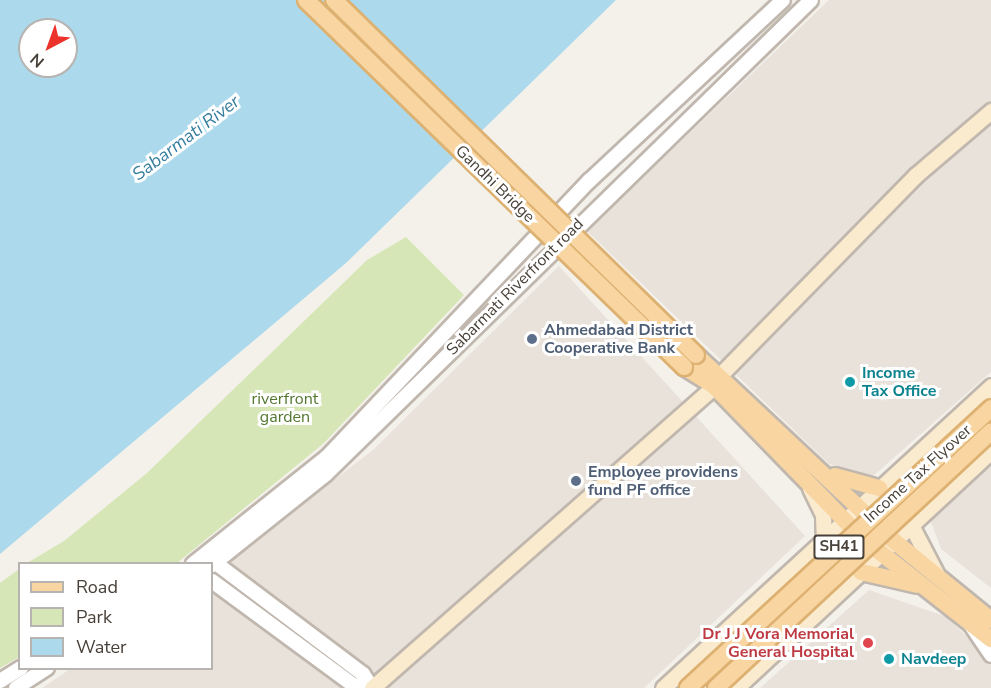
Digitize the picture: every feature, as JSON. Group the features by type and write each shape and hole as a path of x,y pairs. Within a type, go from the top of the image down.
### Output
{"main road":[{"name":"Gandhi Bridge","path":"306,0 690,361"},
{"name":"Gandhi Bridge","path":"334,0 690,361"},
{"path":"372,688 718,380 916,175 991,111"},
{"path":"690,361 718,380 816,465 894,541 933,584"},
{"path":"718,380 806,480 862,538 881,554 984,617 991,639"},
{"path":"663,688 991,386"},
{"name":"Income Tax Flyover","path":"688,688 991,408"},
{"name":"Income Tax Flyover","path":"716,688 991,432"},
{"path":"736,688 991,451"},
{"path":"816,465 846,482 879,488"},
{"path":"806,480 823,515 824,539"},
{"path":"911,525 933,584"},
{"path":"861,572 933,584"}],"street":[{"name":"Sabarmati Riverfront road","path":"210,561 246,524 327,457 589,181 783,0"},
{"name":"Sabarmati Riverfront road","path":"210,561 326,474 812,0"},
{"path":"213,563 363,674 372,688"},
{"path":"213,582 352,686 372,688"},
{"path":"984,617 991,655"},
{"path":"0,681 19,670"},
{"path":"16,688 46,670"}],"shaded area":[{"path":"829,0 991,0 991,372 872,477 829,464 587,231"},
{"path":"559,266 805,536 644,688 42,688 69,670 213,670 213,572 373,450"},
{"path":"991,465 991,588 941,549 930,519"},
{"path":"869,590 947,617 991,661 991,688 760,688"}],"green space":[{"name":"riverfront garden","path":"406,237 464,295 324,443 178,562 29,562 64,541 147,473 367,260"},
{"path":"18,570 18,658 0,668 0,583"}],"water":[{"name":"Sabarmati River","path":"0,0 616,0 346,263 0,554"}],"place":[{"name":"Ahmedabad District Cooperative Bank","path":"532,339"},
{"name":"Income Tax Office","path":"850,382"},
{"name":"Employee providens fund PF office","path":"576,481"},
{"name":"Dr J J Vora Memorial General Hospital","path":"868,643"},
{"name":"Navdeep","path":"889,659"}]}
